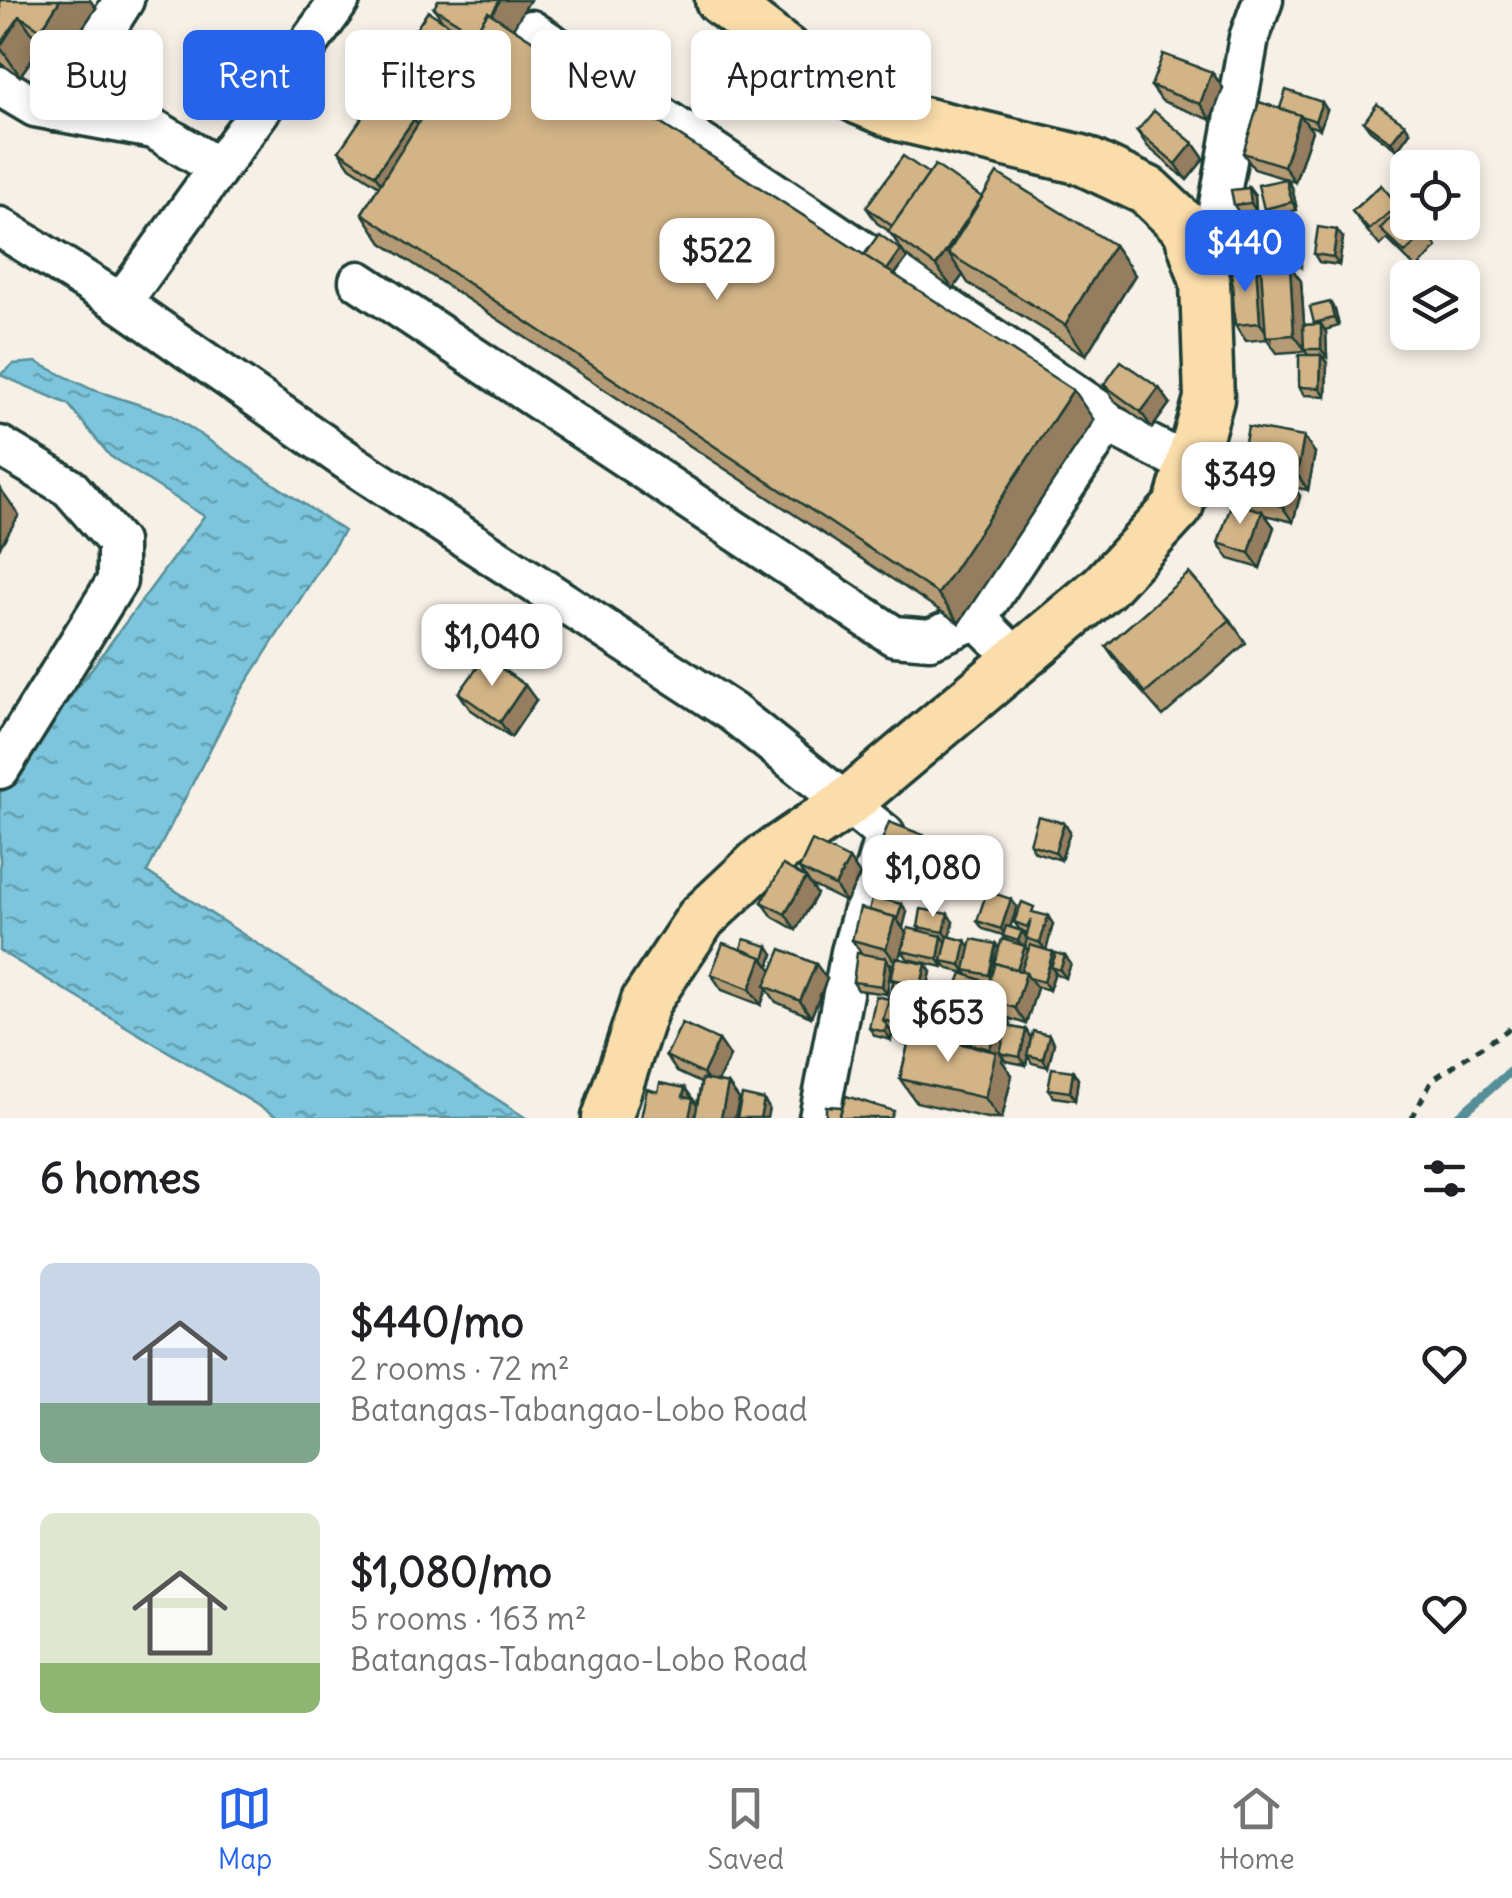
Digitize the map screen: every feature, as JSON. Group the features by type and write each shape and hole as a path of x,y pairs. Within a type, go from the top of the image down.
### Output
{"main road":[{"path":"607,1118 646,1001 701,918 763,860 847,803 1104,588 1178,507 1209,400 1205,282 1187,228 1148,191 1082,160 902,117 860,100 822,79 720,0"}],"street":[{"path":"105,30 124,0"},
{"path":"121,303 340,0"},
{"path":"1205,282 1249,38 1262,0"},
{"path":"0,86 30,104"},
{"path":"104,120 154,129 217,167"},
{"path":"666,120 1100,411 1106,423 1192,466"},
{"path":"0,228 121,303 356,466 732,712 885,834 852,952 820,1118"},
{"path":"359,281 894,636 930,640 977,619 1106,423"},
{"path":"0,446 70,488 117,542 117,581 0,769"},
{"path":"977,619 1020,662"}],"path":[{"path":"1412,1118 1432,1080 1512,1027"}],"water":[{"path":"36,362 91,389 171,415 344,531 237,697 147,872 526,1118 279,1118 0,951 0,793 204,516 110,456 68,404 0,375 13,364"}],"building":[{"path":"0,0 60,0 41,30 20,16 0,45"},
{"path":"438,0 500,0 477,30 470,30 434,8"},
{"path":"428,11 457,30 415,30"},
{"path":"488,12 531,40 531,120 655,120 1073,390 938,594 362,213 420,120 511,120 511,30 477,30"},
{"path":"1163,54 1212,72 1200,104 1151,86"},
{"path":"1286,90 1322,102 1315,121 1280,108"},
{"path":"1259,102 1300,115 1284,166 1243,153"},
{"path":"1377,104 1405,124 1391,142 1364,122"},
{"path":"1154,111 1193,143 1176,164 1137,131"},
{"path":"360,120 413,120 375,175 339,151"},
{"path":"903,156 929,174 892,226 866,207"},
{"path":"935,165 982,197 936,266 888,232"},
{"path":"997,173 1114,245 1065,325 948,253"},
{"path":"1286,179 1292,202 1264,209 1258,185"},
{"path":"1381,185 1390,196 1390,212 1369,230 1352,211"},
{"path":"1249,188 1251,203 1234,205 1231,190"},
{"path":"1390,218 1390,239 1380,229"},
{"path":"1294,224 1296,258 1273,259 1271,225"},
{"path":"1318,227 1337,230 1333,257 1314,254"},
{"path":"879,234 901,250 887,270 864,255"},
{"path":"1391,240 1418,240 1405,253"},
{"path":"1256,265 1260,323 1235,325 1231,266"},
{"path":"1290,266 1294,335 1266,337 1261,268"},
{"path":"1330,302 1334,318 1314,323 1310,307"},
{"path":"1321,324 1321,349 1304,349 1303,325"},
{"path":"1299,355 1321,355 1320,388 1299,387"},
{"path":"1121,361 1159,388 1141,412 1104,385"},
{"path":"1248,427 1304,437 1297,474 1241,463"},
{"path":"1239,468 1289,480 1282,506 1233,494"},
{"path":"1232,502 1262,511 1249,553 1218,543"},
{"path":"1189,573 1230,620 1146,693 1106,646"},
{"path":"485,657 525,685 500,722 459,693"},
{"path":"1038,816 1064,823 1055,852 1030,844"},
{"path":"889,822 947,844 931,886 873,864"},
{"path":"812,841 849,859 835,886 799,869"},
{"path":"783,865 806,878 785,914 762,902"},
{"path":"987,891 1011,899 1001,929 977,921"},
{"path":"873,897 902,904 897,920 869,910"},
{"path":"1022,902 1034,907 1032,912 1048,916 1040,943 1026,938 1031,919 1027,927 1014,922"},
{"path":"860,908 895,917 886,949 852,940"},
{"path":"921,909 948,914 944,932 918,927"},
{"path":"1006,926 1022,931 1018,941 1003,936"},
{"path":"908,928 942,936 938,959 902,951"},
{"path":"948,936 966,941 961,965 942,961"},
{"path":"744,939 768,946 764,959 741,949"},
{"path":"972,939 996,944 989,975 965,970"},
{"path":"1002,939 1025,946 1017,970 995,963 993,966"},
{"path":"723,943 762,957 750,989 711,974"},
{"path":"1030,945 1053,952 1044,982 1021,971"},
{"path":"781,949 816,964 800,1001 765,986"},
{"path":"857,953 886,958 882,986 853,982"},
{"path":"1056,953 1065,956 1060,970 1051,967"},
{"path":"896,958 926,964 921,985 891,979"},
{"path":"995,963 1026,973 1015,1008 984,999"},
{"path":"962,973 989,983 985,1004 954,994"},
{"path":"894,980 937,991 927,1031 883,1020"},
{"path":"950,995 1000,1008 990,1049 939,1036"},
{"path":"876,996 889,999 883,1020 887,1025 885,1032 869,1028"},
{"path":"682,1023 719,1040 703,1074 666,1056"},
{"path":"1007,1026 1026,1030 1020,1057 1000,1053"},
{"path":"1033,1031 1049,1035 1043,1059 1027,1055"},
{"path":"911,1032 996,1052 985,1098 900,1079"},
{"path":"1052,1068 1073,1071 1070,1092 1048,1089"},
{"path":"702,1079 728,1084 721,1118 695,1118"},
{"path":"660,1083 685,1088 683,1097 693,1099 689,1118 641,1118 647,1089 658,1092"},
{"path":"742,1095 764,1100 760,1118 737,1118"},
{"path":"846,1096 894,1111 891,1118 839,1118"},
{"path":"826,1106 842,1107 839,1118 826,1118"}],"waterway":[{"path":"1457,1118 1512,1070"}]}
